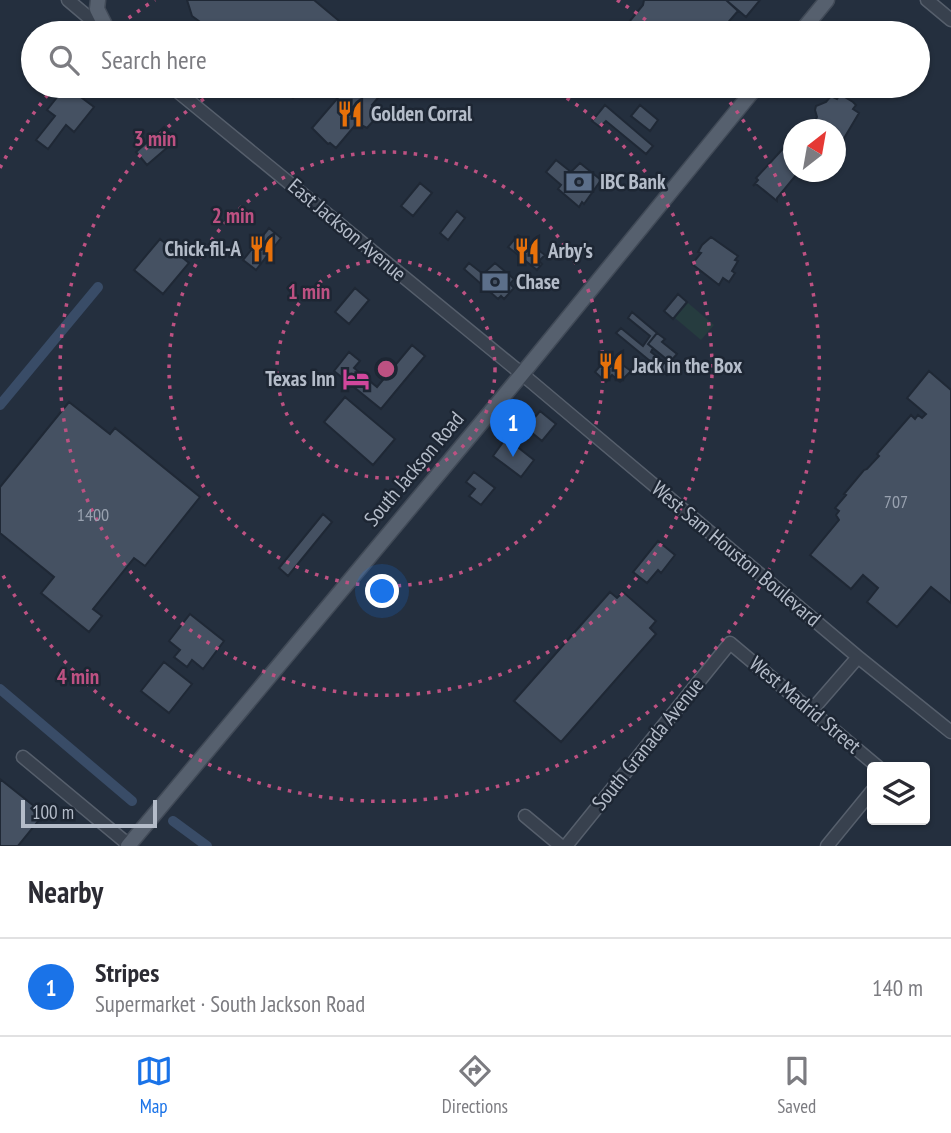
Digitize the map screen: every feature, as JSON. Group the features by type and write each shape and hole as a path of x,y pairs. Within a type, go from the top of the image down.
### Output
{"main road":[{"path":"97,0 97,9 102,21"},
{"path":"810,21 827,0"},
{"name":"South Jackson Road","path":"128,845 522,374 747,98"}],"street":[{"path":"68,0 93,21"},
{"path":"927,0 951,20"},
{"name":"East Jackson Avenue","path":"186,98 522,374"},
{"name":"West Sam Houston Boulevard","path":"522,374 951,732"},
{"name":"West Madrid Street","path":"730,643 872,762"},
{"name":"South Granada Avenue","path":"566,846 730,643"},
{"path":"812,709 858,657"},
{"path":"23,757 128,845"},
{"path":"827,846 867,797"},
{"path":"525,816 561,846"}],"green space":[{"path":"688,303 714,325 701,340 675,318"}],"building":[{"path":"187,0 314,0 339,21 199,21 192,16"},
{"path":"644,0 726,0 738,11 729,21 630,21"},
{"path":"726,0 760,0 746,17"},
{"path":"56,98 82,98 94,107 74,132 66,125 48,149 36,140 55,116 47,110"},
{"name":"Golden Corral","path":"338,98 378,98 372,105 378,110 372,117 375,119 367,128 357,123 336,148 312,128"},
{"path":"829,98 846,98 856,105 853,109 859,113 846,135 846,119 816,119 816,106"},
{"path":"605,105 653,146 646,154 606,121 600,127 592,121"},
{"path":"640,105 658,120 650,131 631,116"},
{"path":"164,127 176,140 147,165 136,152"},
{"path":"783,149 783,182 790,182 777,201 756,184 753,186 758,180 756,178"},
{"name":"IBC Bank","path":"556,160 571,172 580,163 601,180 579,207 558,189 561,185 546,172"},
{"path":"420,183 432,193 413,216 401,206"},
{"path":"457,211 465,218 448,240 440,233"},
{"name":"Chick-fil-A","path":"269,228 281,238 256,270 243,260"},
{"name":"Arby's","path":"518,235 545,255 539,261 542,264 537,270 508,247"},
{"path":"711,237 738,256 732,271 735,273 729,282 723,278 719,285 692,264 701,253 698,252 702,245"},
{"path":"160,239 189,263 163,294 134,270"},
{"name":"Chase","path":"469,263 483,274 495,263 514,279 510,284 514,288 504,299 501,296 498,299 464,269"},
{"path":"355,288 369,300 349,324 335,312"},
{"path":"678,294 687,302 673,319 664,311"},
{"path":"632,312 657,333 648,344 653,348 651,352 672,369 667,375 616,333 621,328 643,346 650,336 628,318"},
{"path":"657,333 665,339 662,342 677,354 670,362 648,344"},
{"name":"Texas Inn","path":"412,345 425,356 381,409 334,371 349,352 360,361 354,368 377,387"},
{"name":"Jack in the Box","path":"609,355 631,371 620,382 612,375 606,382 595,372"},
{"path":"929,371 951,390 951,603 931,587 897,627 867,602 878,588 863,575 851,589 810,555 839,520 836,515 839,511 835,508 846,495 844,494 879,456 877,454 911,415 915,419 918,415 922,418 926,414 907,398"},
{"path":"345,397 395,439 373,465 324,422"},
{"path":"69,402 110,434 115,428 200,497 145,566 134,558 93,609 102,616 89,632 41,593 54,577 0,533 0,487"},
{"path":"540,411 556,424 542,441 526,428"},
{"path":"506,438 534,460 521,477 493,456"},
{"path":"474,472 495,488 481,505 469,496 475,489 466,482"},
{"path":"323,514 332,522 288,576 279,568"},
{"path":"658,541 675,555 661,573 658,570 647,583 633,572"},
{"path":"610,592 617,598 623,592 656,621 650,628 656,634 561,742 514,701"},
{"path":"190,614 224,641 203,669 192,660 187,667 174,657 180,650 169,641"},
{"path":"164,662 192,684 169,713 141,691"},
{"path":"0,779 44,814 18,846 0,846"}],"waterway":[{"path":"0,405 98,287"},
{"path":"0,689 132,801"},
{"path":"173,821 207,846"}],"place":[{"name":"Golden Corral","path":"350,114"},
{"name":"IBC Bank","path":"579,182"},
{"name":"Chick-fil-A","path":"262,249"},
{"name":"Arby's","path":"527,251"},
{"name":"Chase","path":"495,282"},
{"name":"Jack in the Box","path":"611,366"},
{"name":"Texas Inn","path":"356,379"},
{"name":"Stripes","path":"513,457"}]}
